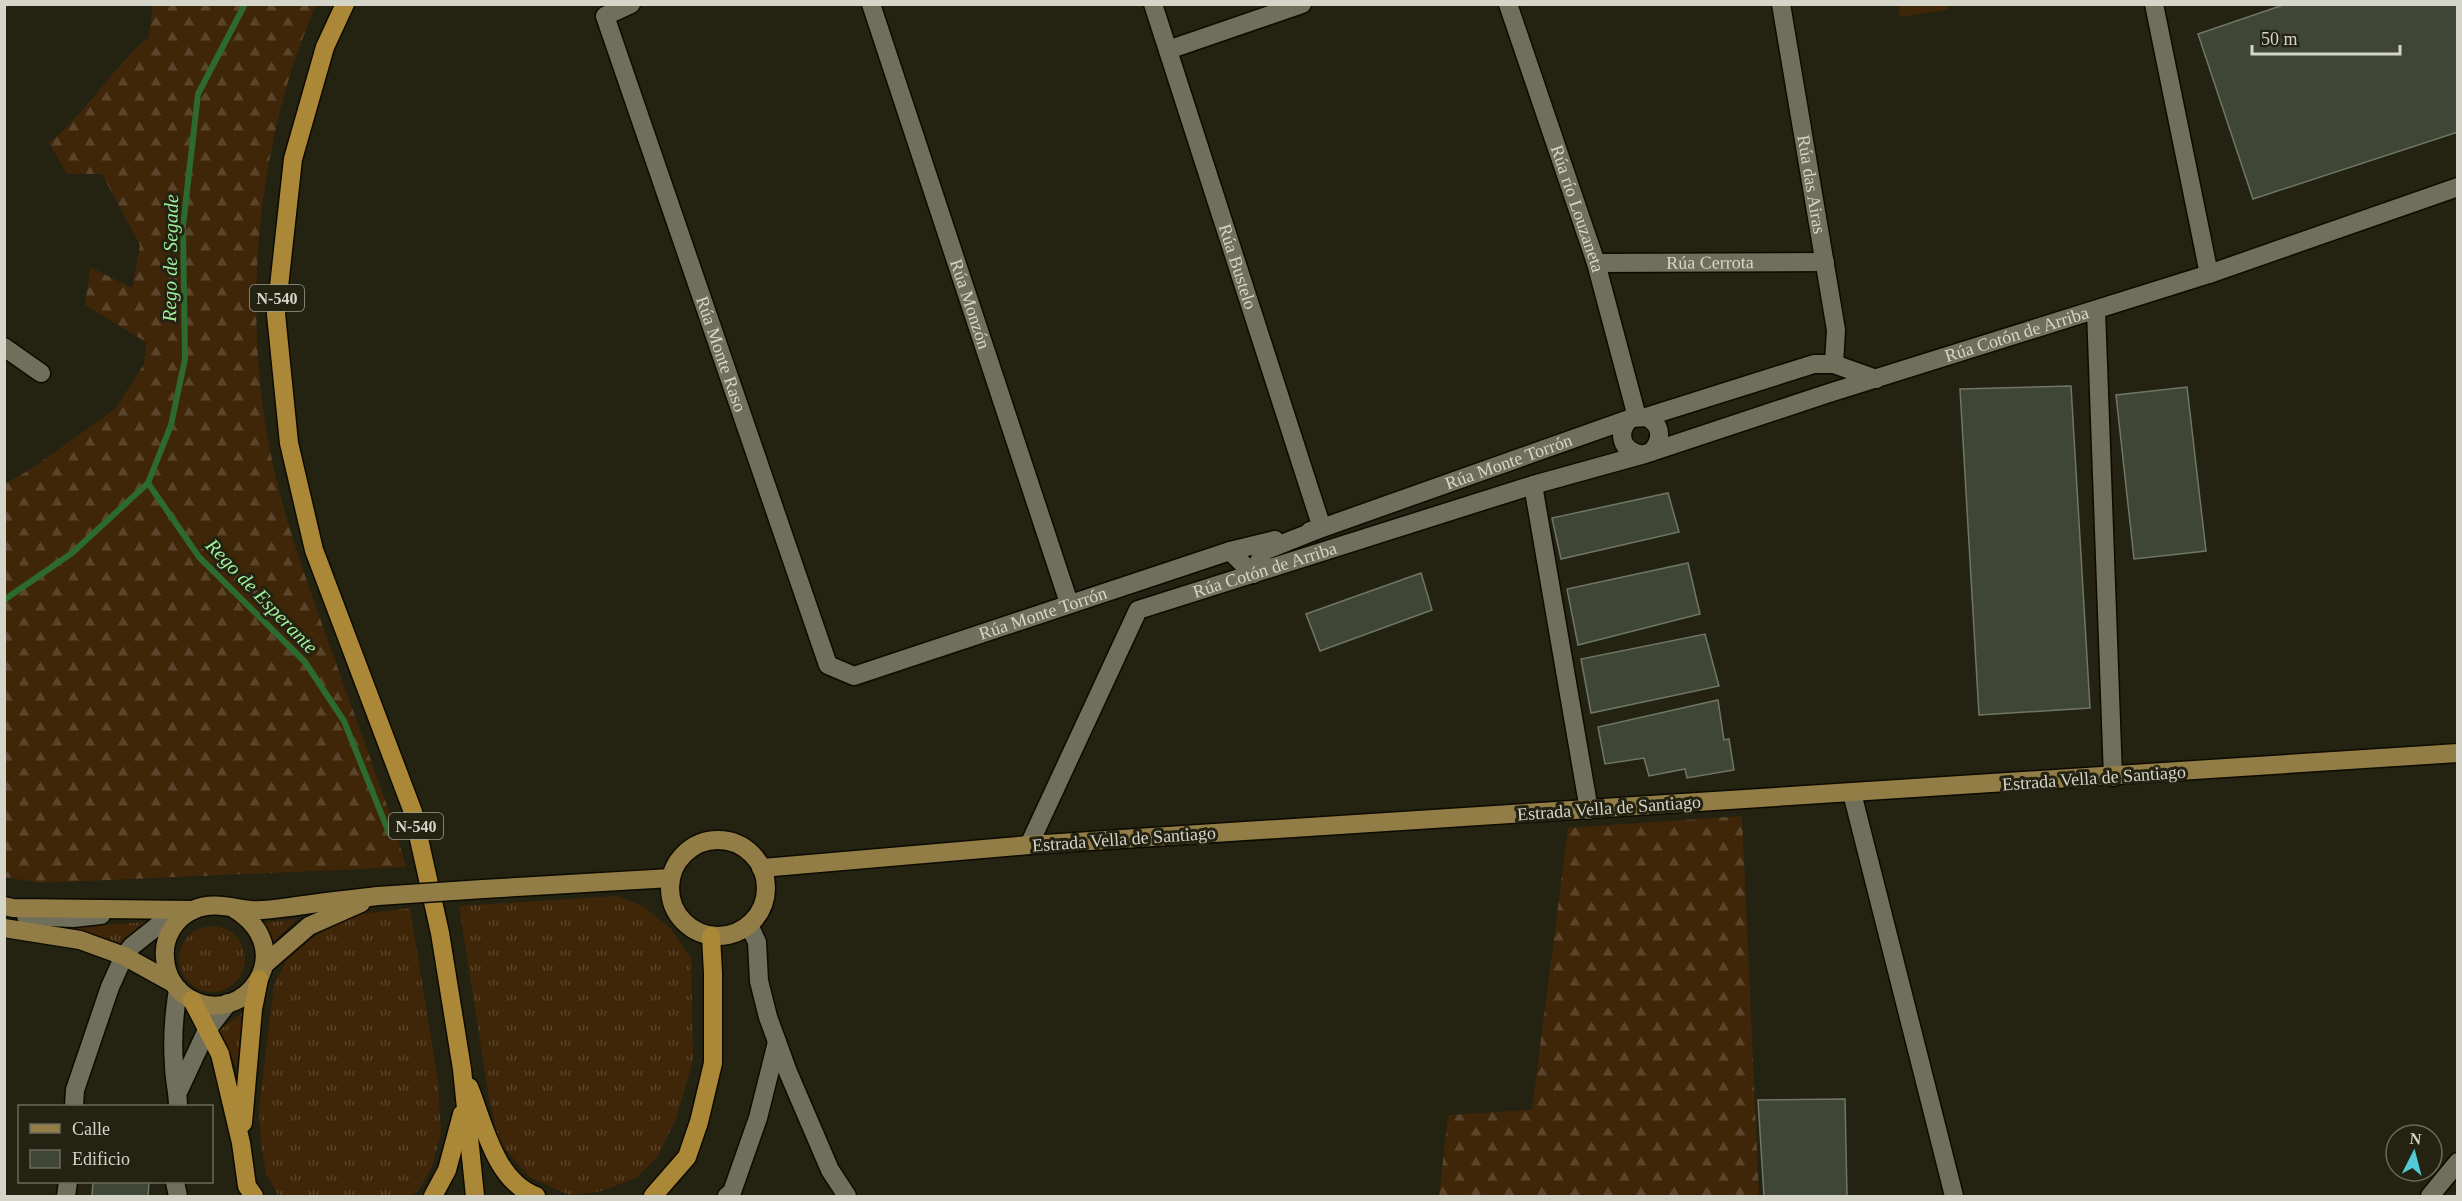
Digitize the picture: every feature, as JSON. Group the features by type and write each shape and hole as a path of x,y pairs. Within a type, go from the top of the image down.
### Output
{"highway":[{"name":"N-540","path":"345,4 325,48 292,159 276,314 289,443 314,550 413,812 440,933 462,1069 475,1197"},
{"path":"653,1197 687,1157 699,1122 713,1063 711,936"},
{"path":"241,1143 253,1009 262,972"},
{"path":"181,991 220,1054 241,1143 247,1186 254,1197"},
{"path":"462,1069 492,1148 504,1171 524,1192 536,1197"},
{"path":"433,1197 447,1170 465,1103"}],"main road":[{"name":"Estrada Vella de Santiago","path":"761,867 1029,845 2113,777 2457,753"},
{"path":"719,840 733,843 746,849 761,867 766,885 765,899 759,913 749,925 731,934 711,936 696,931 684,923 675,911 670,897 671,878 682,856 693,847 706,841 719,840"},
{"path":"4,906 187,914 213,905 258,911 378,896 671,878"},
{"path":"4,928 80,940 124,956 181,991 216,1005 241,998 262,972 309,926 378,896"},
{"path":"233,908 248,917 259,931 265,947 262,972"},
{"path":"181,991 167,970 164,956 171,929 187,914"}],"street":[{"name":"Rúa Monte Raso","path":"631,4 605,16 828,665 854,675"},
{"name":"Rúa Monzón","path":"871,4 1070,603"},
{"name":"Rúa Bustelo","path":"1153,4 1322,528"},
{"path":"1168,50 1302,4"},
{"name":"Rúa río Louzaneta","path":"1508,4 1596,263 1637,418"},
{"name":"Rúa das Airas","path":"1781,4 1825,262 1840,366"},
{"path":"2154,4 2209,274"},
{"name":"Rúa Cotón de Arriba","path":"1029,845 1138,610 1533,485 1645,453 2209,274 2457,187"},
{"name":"Rúa Cerrota","path":"1596,263 1825,262"},
{"path":"2096,310 2113,777"},
{"path":"4,347 41,373"},
{"name":"Rúa Monte Torrón","path":"1253,574 1264,551 1322,528 1637,418 1814,364 1840,366 1876,379"},
{"path":"1814,364 1828,375 1826,394"},
{"path":"1826,394 1840,366"},
{"path":"1637,418 1652,420 1659,430 1659,442 1645,453 1627,449 1624,444 1622,432 1637,418"},
{"path":"1533,485 1589,810"},
{"name":"Rúa Monte Torrón","path":"854,675 1230,551 1322,528"},
{"path":"1230,551 1253,574"},
{"path":"1852,793 1954,1197"},
{"path":"4,915 73,918 132,911"},
{"path":"74,1105 75,1090 110,987 124,956 161,923 187,914"},
{"path":"749,925 757,942 759,981 777,1042 830,1170 847,1197"},
{"path":"110,987 130,974 147,969"},
{"path":"178,1098 174,1066 174,1014 181,991"},
{"path":"178,1098 207,1030 228,1003"},
{"path":"727,1197 732,1192 758,1118 777,1042"},
{"path":"2430,1197 2457,1162"}],"green space":[{"path":"153,5 316,5 295,61 278,119 266,180 259,242 256,305 259,367 266,427 289,525 394,825 406,867 41,883 5,877 5,484 31,469 115,409 144,364 146,342 85,305 90,267 132,288 140,245 102,174 67,174 49,143 75,119 133,51 146,39 148,40"},
{"path":"1898,5 1947,5 1948,10 1900,17"},
{"path":"1742,816 1759,1196 1439,1196 1448,1115 1532,1110 1568,828"},
{"path":"617,896 643,906 671,929 691,958 693,1060 676,1119 657,1157 636,1178 599,1192 569,1195 529,1177 499,1142 489,1098 459,906"},
{"path":"410,908 438,1081 441,1133 432,1167 418,1191 410,1196 279,1196 266,1174 259,1107 274,985 286,961 313,937 354,915"},
{"path":"297,919 271,944 262,923"},
{"path":"147,922 123,945 73,927"},
{"path":"205,926 219,926 231,931 240,940 245,959 243,972 236,983 219,992 205,992 193,987 184,978 179,966 179,952 184,940 193,931"},
{"path":"244,1012 237,1068 218,1031"}],"building":[{"path":"2286,4 2458,4 2458,132 2253,199 2198,34"},
{"path":"2071,386 2090,708 1979,715 1960,389"},
{"path":"2187,387 2206,551 2134,559 2116,395"},
{"path":"1668,493 1679,532 1561,559 1552,518"},
{"path":"1688,563 1700,614 1578,645 1567,589"},
{"path":"1421,573 1432,610 1320,651 1306,614"},
{"path":"1705,634 1719,686 1591,713 1581,659"},
{"path":"1718,700 1724,740 1729,739 1734,770 1687,778 1685,769 1649,776 1644,758 1605,764 1598,727"},
{"path":"1845,1099 1847,1196 1764,1196 1758,1100"},
{"path":"93,1183 149,1183 148,1196 92,1196"}],"waterway":[{"name":"Rego de Segade","path":"4,600 72,553 148,483 171,425 185,359 183,226 198,94 245,4"},
{"name":"Rego de Esperante","path":"148,483 199,557 305,662 344,721 389,833"}]}
